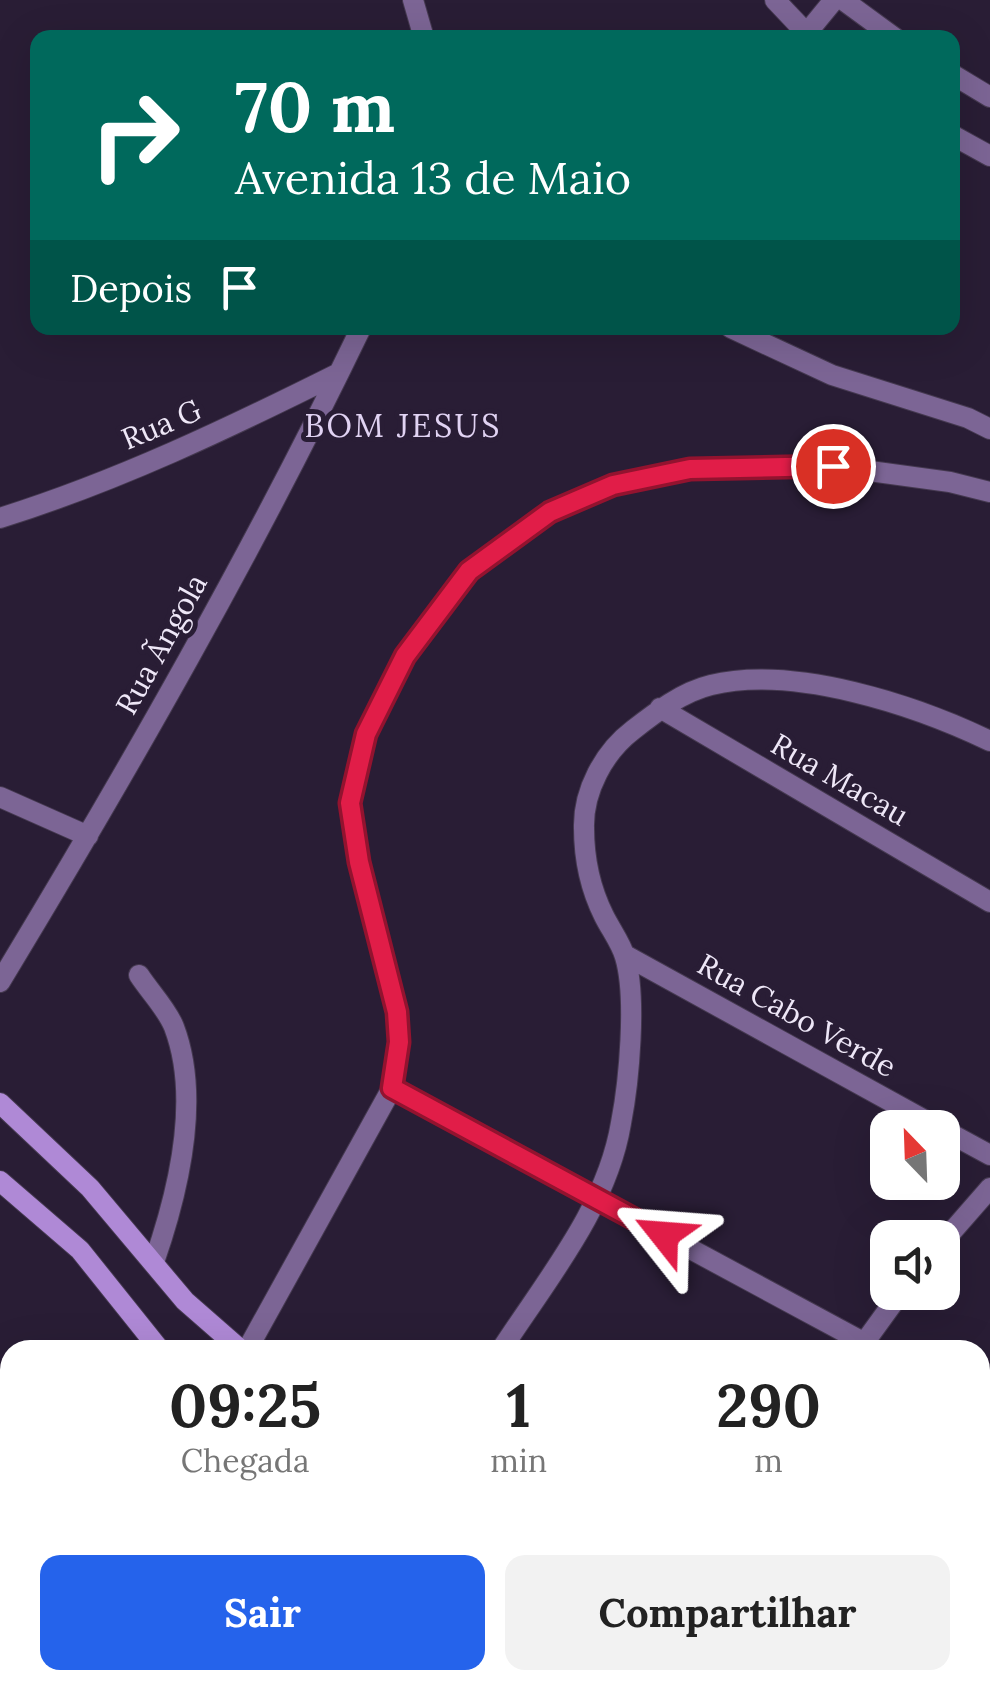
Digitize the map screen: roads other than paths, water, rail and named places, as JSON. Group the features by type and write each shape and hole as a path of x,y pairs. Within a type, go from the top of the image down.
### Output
{"street":[{"path":"413,0 422,30"},
{"path":"775,0 803,30"},
{"path":"813,30 834,0"},
{"path":"843,0 884,30"},
{"path":"960,79 990,97"},
{"path":"960,139 990,156"},
{"name":"Rua Ãngola","path":"0,982 88,836 293,470 358,335"},
{"path":"746,335 832,375 968,418 990,429"},
{"name":"Rua G","path":"0,518 64,498 210,437 339,373"},
{"path":"250,1340 392,1088 399,1042 397,1012 359,862 350,803 366,734 405,656 469,571 550,512 613,485 690,469 833,466 950,482 990,492"},
{"path":"507,1340 598,1199 622,1122 630,1009 625,955 602,912 588,873 583,826 592,780 621,739 660,708 708,686 786,679 847,690 990,740"},
{"name":"Rua Macau","path":"660,708 990,902"},
{"path":"0,796 88,836"},
{"name":"Rua Cabo Verde","path":"625,955 908,1110"},
{"path":"140,976 172,1024 184,1064 186,1110 176,1184 154,1262"},
{"path":"392,1088 850,1340"},
{"path":"0,1103 90,1188 185,1301 232,1340"},
{"name":"Rua Cabo Verde","path":"960,1139 990,1156"},
{"path":"0,1181 80,1250 152,1340"},
{"path":"960,1222 990,1188"},
{"path":"865,1340 888,1310"}],"district":[{"name":"BOM JESUS","path":"403,425"}]}
